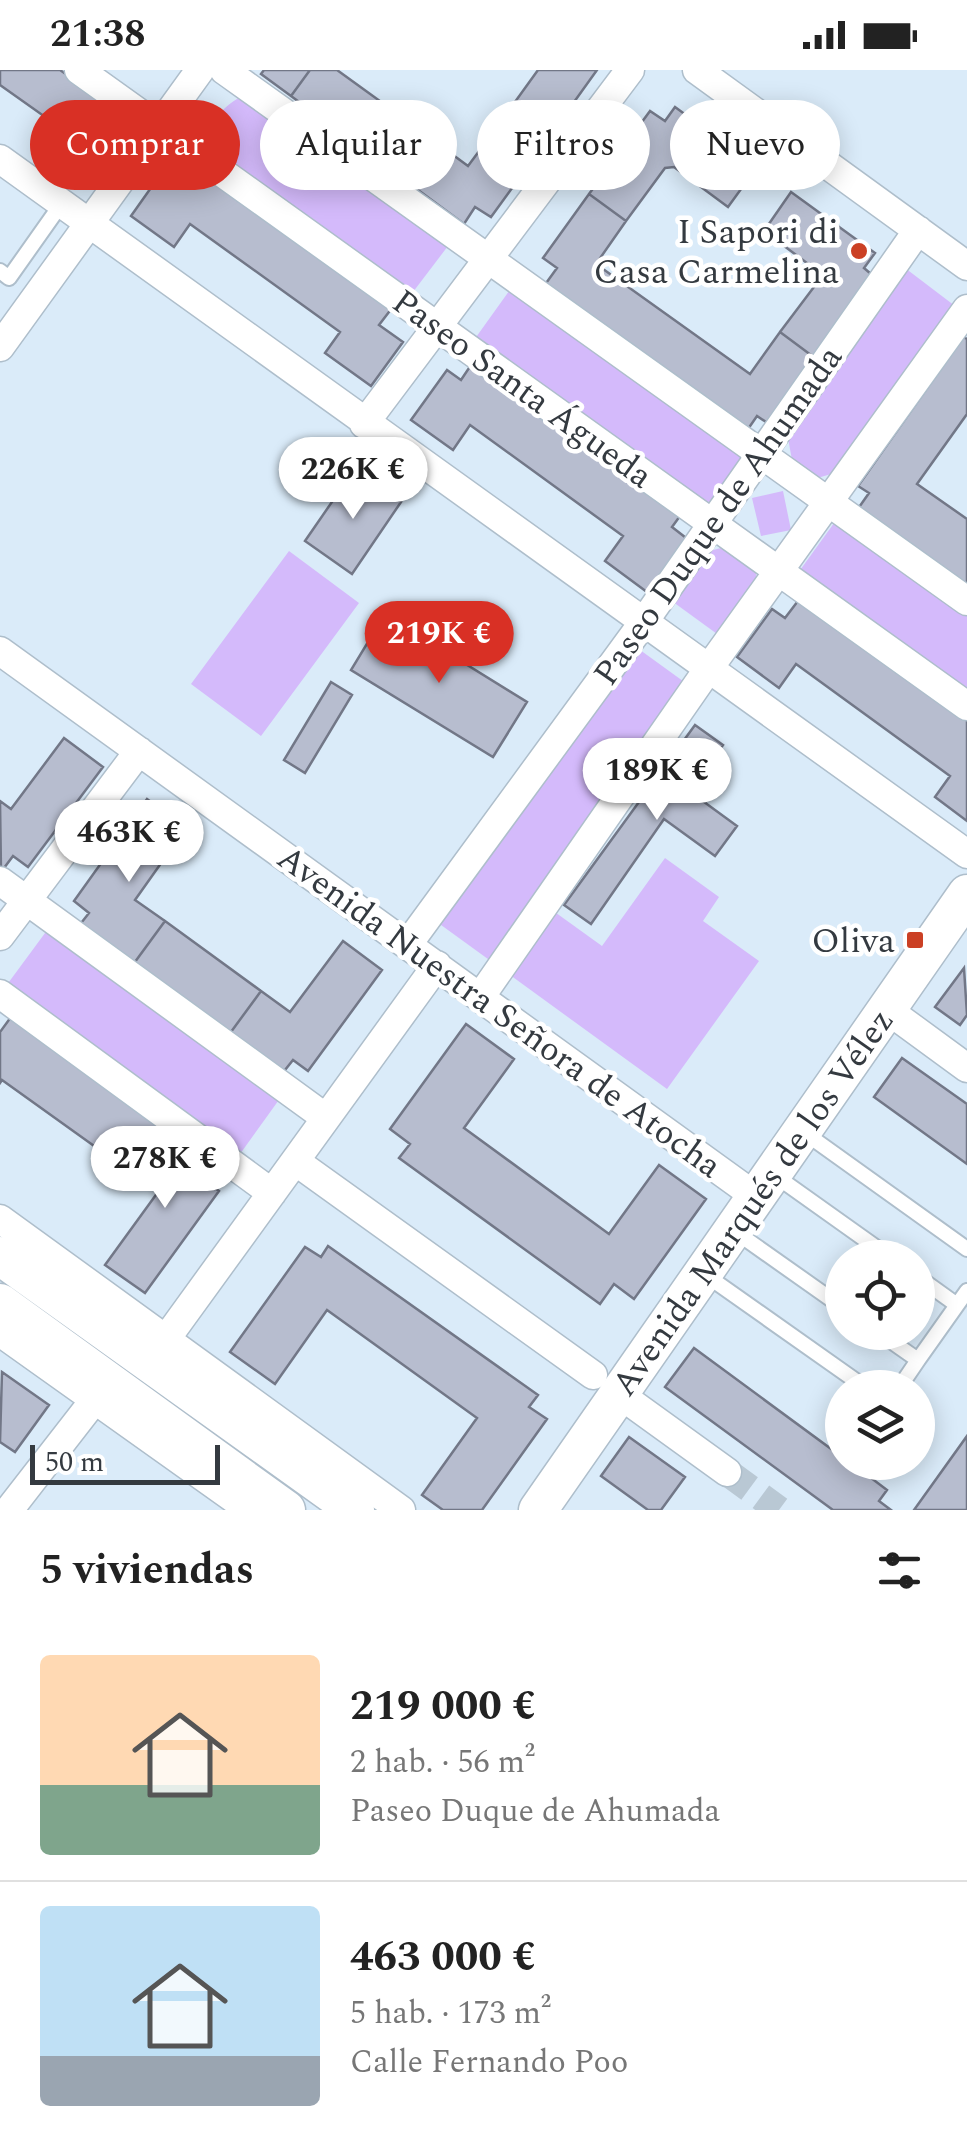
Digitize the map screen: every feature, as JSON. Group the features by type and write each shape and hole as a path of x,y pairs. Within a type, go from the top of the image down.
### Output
{"main road":[{"name":"Avenida Marqués de los Vélez","path":"538,1510 606,1384 702,1273 885,1008 966,899"},
{"path":"0,1256 355,1510"},
{"path":"0,1303 286,1510"}],"street":[{"name":"Paseo Santa Águeda","path":"78,70 120,100"},
{"path":"178,100 200,70"},
{"path":"224,70 967,601"},
{"path":"364,424 630,70"},
{"path":"697,70 967,266"},
{"path":"0,159 967,854"},
{"name":"Paseo Santa Águeda","path":"240,186 967,706"},
{"path":"0,347 111,190"},
{"name":"Paseo Duque de Ahumada","path":"408,944 643,622 918,230"},
{"path":"481,996 708,668 967,309"},
{"name":"Avenida Nuestra Señora de Atocha","path":"0,651 481,996 764,1184"},
{"path":"0,936 140,751"},
{"path":"0,881 326,1118"},
{"path":"166,1339 437,965"},
{"path":"0,994 272,1193"},
{"path":"885,1008 967,1068"},
{"path":"295,1161 727,1472"},
{"path":"0,1219 401,1510"},
{"path":"0,1332 250,1510"},
{"path":"9,1510 96,1398"}],"lane":[{"path":"0,271 9,278 62,203"},
{"path":"801,1130 967,1249"},
{"path":"764,1184 860,1240"},
{"path":"732,1230 825,1296"},
{"path":"702,1273 840,1370"},
{"path":"935,1289 957,1305"},
{"path":"911,1370 967,1292"},
{"path":"904,1350 918,1360"}],"shaded area":[{"path":"242,96 260,109 260,183 240,169 240,100 236,100"},
{"path":"269,190 371,190 448,246 413,292"},
{"path":"905,268 959,309 845,470 807,481 794,471 788,438"},
{"path":"512,287 746,454 708,507 474,340"},
{"path":"783,491 791,530 761,536 752,498"},
{"path":"837,519 967,612 967,694 798,573"},
{"path":"732,545 754,560 758,589 724,639 669,599 702,553"},
{"path":"289,551 359,603 261,736 191,684"},
{"path":"618,634 705,697 552,910 602,946 665,858 719,897 703,921 759,961 667,1089 419,909"},
{"path":"48,929 281,1097 240,1154 6,986"}],"building":[{"path":"0,70 60,70 103,100 30,100 30,106 0,85"},
{"path":"264,70 310,70 291,96 261,74"},
{"path":"310,70 337,70 378,100 296,100 291,96"},
{"path":"538,70 597,70 575,100 516,100"},
{"path":"650,111 665,121 670,114 670,167 665,168 650,188"},
{"path":"477,154 477,190 511,190 491,217 475,207 464,224 418,190 457,190 457,158 468,166"},
{"path":"149,190 227,190 392,308 379,325 403,342 371,386 325,353 340,332 190,224 174,247 131,216"},
{"path":"592,190 649,190 626,221 589,194"},
{"path":"705,190 740,190 728,207"},
{"path":"791,192 875,253 864,268 878,280 819,361 780,332 823,275 764,231"},
{"path":"589,194 626,221 596,264 750,374 780,332 819,361 772,426 757,416 746,432 544,286 557,268 543,258"},
{"path":"963,337 967,339 967,414 917,484 967,519 967,592 855,513 869,493 858,486"},
{"path":"471,365 680,516 672,527 690,541 651,595 605,561 623,536 470,425 453,450 411,420 447,370 461,380"},
{"path":"354,470 401,502 352,574 305,541"},
{"path":"801,597 967,717 967,821 935,797 950,776 796,664 779,688 737,657 772,609 785,618"},
{"path":"385,614 527,702 493,757 351,670"},
{"path":"331,682 352,695 305,773 284,760"},
{"path":"695,725 723,745 689,791 737,826 715,856 664,819 591,924 564,905"},
{"path":"64,738 103,767 28,867 13,856 1,872 0,801 11,809"},
{"path":"147,799 186,828 135,900 165,921 132,966 78,927 89,913 74,901"},
{"path":"165,921 261,991 228,1036 132,966"},
{"path":"343,941 382,970 308,1071 293,1060 281,1075 228,1036 261,991 290,1012"},
{"path":"964,968 967,1015 960,1025 935,1007"},
{"path":"11,1017 168,1131 136,1176 2,1080 0,1083 0,1032"},
{"path":"466,1024 514,1059 464,1128 609,1234 659,1165 706,1199 634,1299 614,1284 600,1304 399,1158 410,1144 390,1129"},
{"path":"902,1058 967,1104 967,1164 874,1097"},
{"path":"168,1131 215,1164 204,1180 219,1191 145,1293 105,1265 158,1192 136,1176"},
{"path":"328,1246 538,1395 529,1407 547,1419 482,1510 443,1510 422,1495 477,1418 327,1310 275,1384 230,1352 305,1247 321,1257"},
{"path":"694,1348 825,1444 825,1480 874,1480 887,1490 879,1501 891,1510 833,1510 665,1387"},
{"path":"2,1372 49,1405 15,1452 0,1442"},
{"path":"967,1436 967,1510 914,1510"},
{"path":"629,1437 685,1477 661,1510 648,1510 601,1476"}],"tunnel":[{"path":"727,1472 779,1510"}],"place":[{"name":"I Sapori di Casa Carmelina","path":"859,251"},
{"name":"Oliva","path":"915,940"}]}
